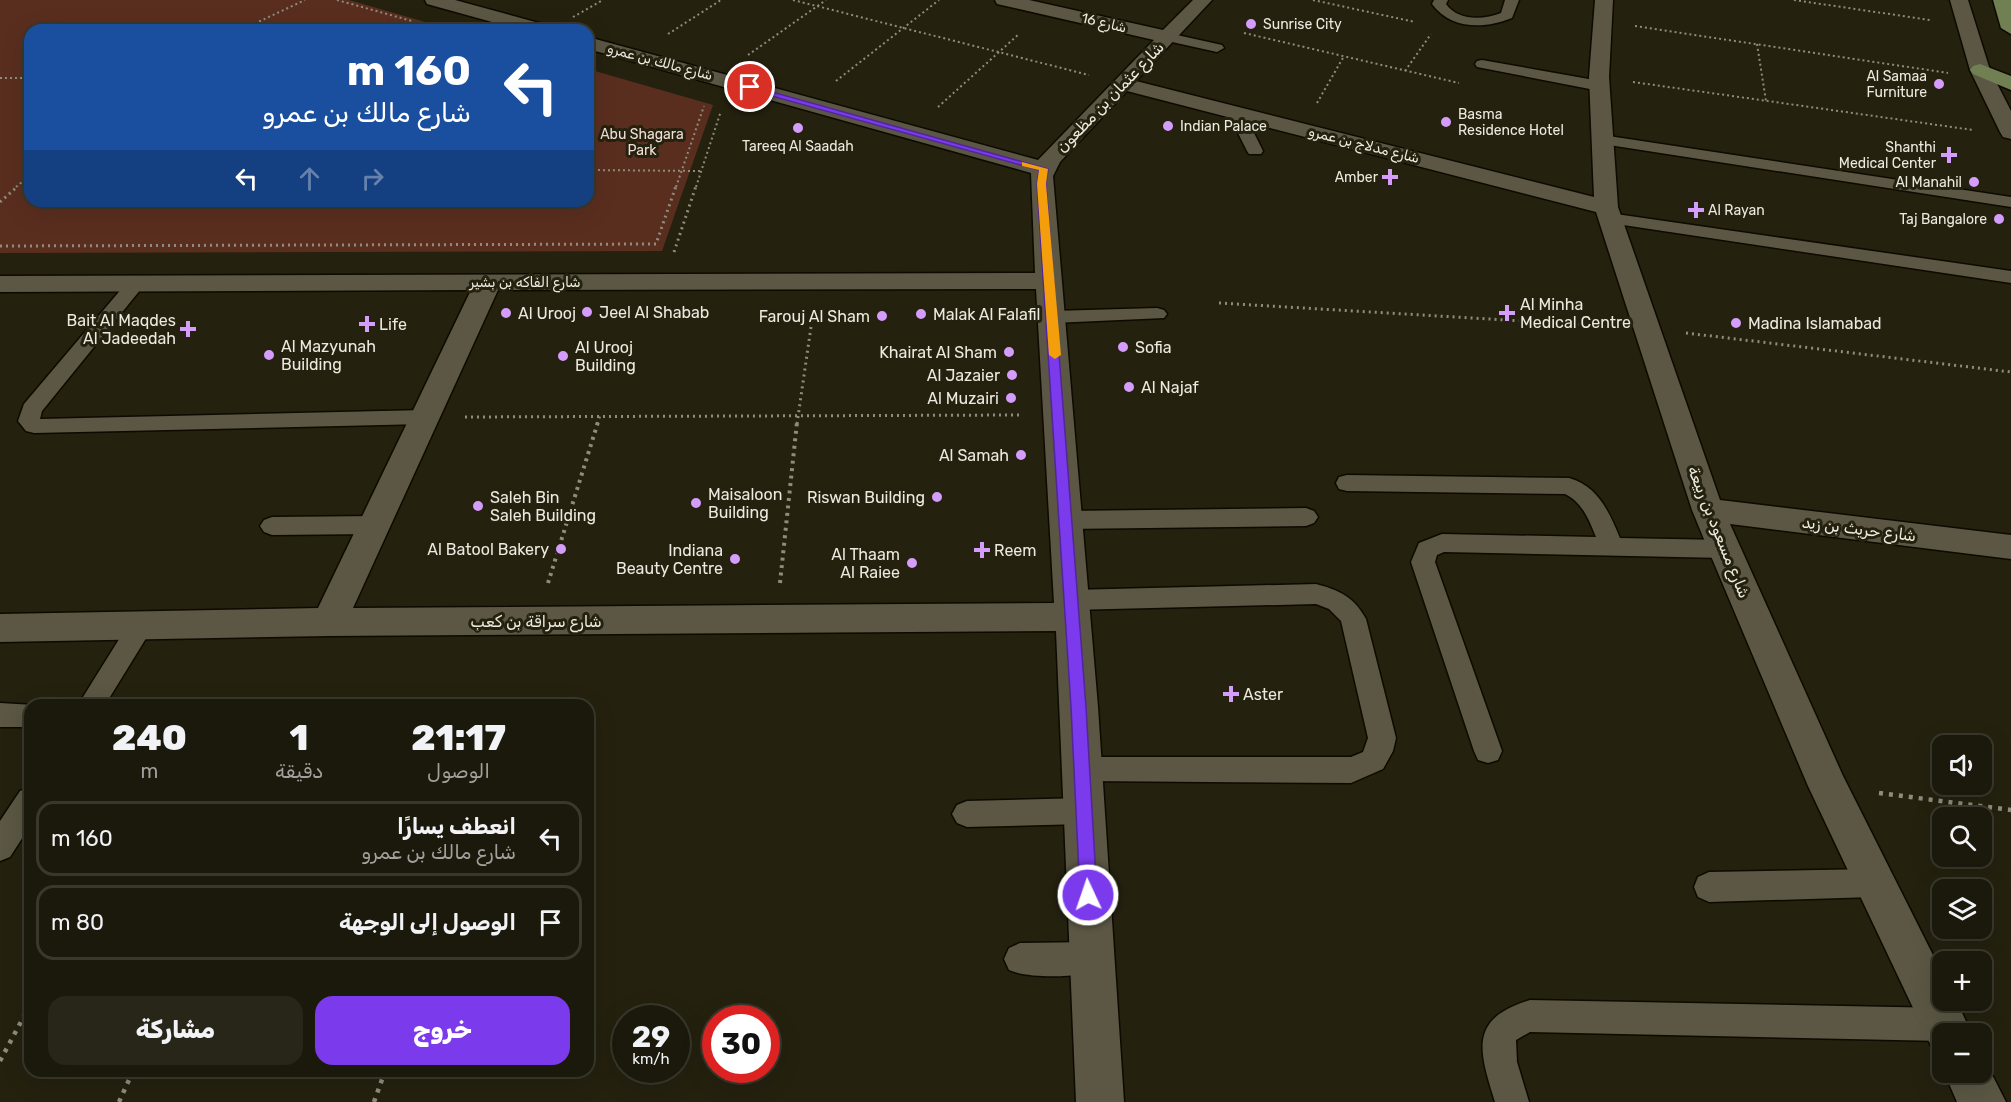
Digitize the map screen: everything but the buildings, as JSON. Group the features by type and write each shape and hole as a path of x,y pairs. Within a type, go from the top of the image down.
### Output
{"main road":[{"path":"2002,0 2011,28"},
{"path":"1982,74 2011,84"}],"street":[{"path":"434,0 521,24"},
{"name":"شارع 16","path":"1004,0 1047,10 1189,12"},
{"path":"1959,0 1982,74 2011,132"},
{"name":"شارع مسعود بن ربيعة","path":"1602,10 1600,81 1607,213 1708,510 1724,549 1828,786 1944,1023"},
{"name":"شارع عثمان بن مظعون","path":"1100,1102 1082,769 1053,317 1041,184 1044,169 1050,159 1189,12"},
{"name":"شارع مالك بن عمرو","path":"594,44 1044,169"},
{"name":"شارع مدلاج بن عمرو","path":"1123,84 1607,213"},
{"name":"شارع الفاكه بن بشير","path":"0,284 1050,281"},
{"path":"329,622 488,283"},
{"name":"شارع حريث بن زيد","path":"1708,510 2008,550"},
{"name":"شارع سراقة بن كعب","path":"0,628 329,622 776,619 1071,609"},
{"path":"1972,1083 1982,1102"}],"lane":[{"path":"1441,0 1439,4 1449,15 1461,19 1488,22 1506,15 1512,0"},
{"path":"1189,12 1217,48"},
{"path":"1482,64 1600,81"},
{"path":"1236,113 1255,151"},
{"path":"1602,134 1673,139"},
{"path":"1602,134 2011,201"},
{"path":"1607,213 2011,278"},
{"path":"136,284 32,409 29,421 34,426 425,417"},
{"path":"1053,317 1157,314"},
{"path":"1347,483 1569,486 1585,494 1592,502 1612,547"},
{"path":"1065,520 1306,517"},
{"path":"272,526 375,525"},
{"path":"1488,751 1423,562 1423,555 1434,545 1442,543 1724,549"},
{"path":"1071,609 1316,594 1328,597 1348,609 1353,619 1382,738 1381,750 1375,761 1351,770 1082,769"},
{"path":"94,699 140,627"},
{"path":"0,715 24,715"},
{"path":"0,847 24,809"},
{"path":"967,814 1084,811"},
{"path":"1709,887 1874,883"},
{"path":"1020,959 1092,958"},
{"path":"1512,1102 1497,1044 1503,1029 1514,1019 1530,1016 1932,1029"}],"path":[{"path":"254,24 305,0"},
{"path":"337,0 421,24"},
{"path":"634,55 721,0"},
{"path":"793,0 1001,51 1123,84"},
{"path":"664,282 700,171 723,80 826,0"},
{"path":"807,103 939,0"},
{"path":"1313,0 1425,24"},
{"path":"1794,0 1967,26"},
{"path":"910,132 1047,10"},
{"path":"1602,10 1757,44 1982,74"},
{"path":"1189,12 1344,56 1463,84"},
{"path":"1406,71 1437,27"},
{"path":"1757,44 1766,101"},
{"path":"1302,130 1344,56"},
{"path":"0,78 24,78"},
{"path":"1600,81 1976,130"},
{"path":"0,246 656,244 679,171 704,106 694,103"},
{"path":"594,170 700,171"},
{"path":"0,202 24,180"},
{"path":"776,619 798,415 818,282"},
{"path":"536,621 600,415"},
{"path":"425,417 1059,415"},
{"path":"1828,786 2011,810"},
{"path":"0,1061 24,1016"},
{"path":"119,1102 130,1077"},
{"path":"374,1102 383,1077"}],"green space":[{"name":"Abu Shagara Park","path":"0,0 349,0 432,24 24,24 24,207 594,207 594,71 713,105 662,251 0,253"}],"slow traffic":[{"path":"1025,164 1044,169 1041,184 1055,355"}],"place":[{"name":"Sunrise City","path":"1251,24"},
{"name":"Al Samaa Furniture","path":"1939,84"},
{"name":"Basma Residence Hotel","path":"1446,122"},
{"name":"Indian Palace","path":"1168,126"},
{"name":"Tareeq Al Saadah","path":"798,128"},
{"name":"Shanthi Medical Center","path":"1949,155"},
{"name":"Amber","path":"1390,177"},
{"name":"Al Manahil","path":"1974,182"},
{"name":"Al Rayan","path":"1696,210"},
{"name":"Taj Bangalore","path":"1999,219"},
{"name":"Jeel Al Shabab","path":"587,312"},
{"name":"Al Urooj","path":"506,313"},
{"name":"Al Minha Medical Centre","path":"1507,313"},
{"name":"Malak Al Falafil","path":"921,314"},
{"name":"Farouj Al Sham","path":"882,316"},
{"name":"Madina Islamabad","path":"1736,323"},
{"name":"Life","path":"367,324"},
{"name":"Bait Al Maqdes Al Jadeedah","path":"188,329"},
{"name":"Sofia","path":"1123,347"},
{"name":"Khairat Al Sham","path":"1009,352"},
{"name":"Al Mazyunah Building","path":"269,355"},
{"name":"Al Urooj Building","path":"563,356"},
{"name":"Al Jazaier","path":"1012,375"},
{"name":"Al Najaf","path":"1129,387"},
{"name":"Al Muzairi","path":"1011,398"},
{"name":"Al Samah","path":"1021,455"},
{"name":"Riswan Building","path":"937,497"},
{"name":"Maisaloon Building","path":"696,503"},
{"name":"Saleh Bin Saleh Building","path":"478,506"},
{"name":"Al Batool Bakery","path":"561,549"},
{"name":"Reem","path":"982,550"},
{"name":"Indiana Beauty Centre","path":"735,559"},
{"name":"Al Thaam Al Raiee","path":"912,563"},
{"name":"Aster","path":"1231,694"}],"route":[{"path":"750,87 1044,169 1041,184 1050,281 1079,707 1088,895"}]}
